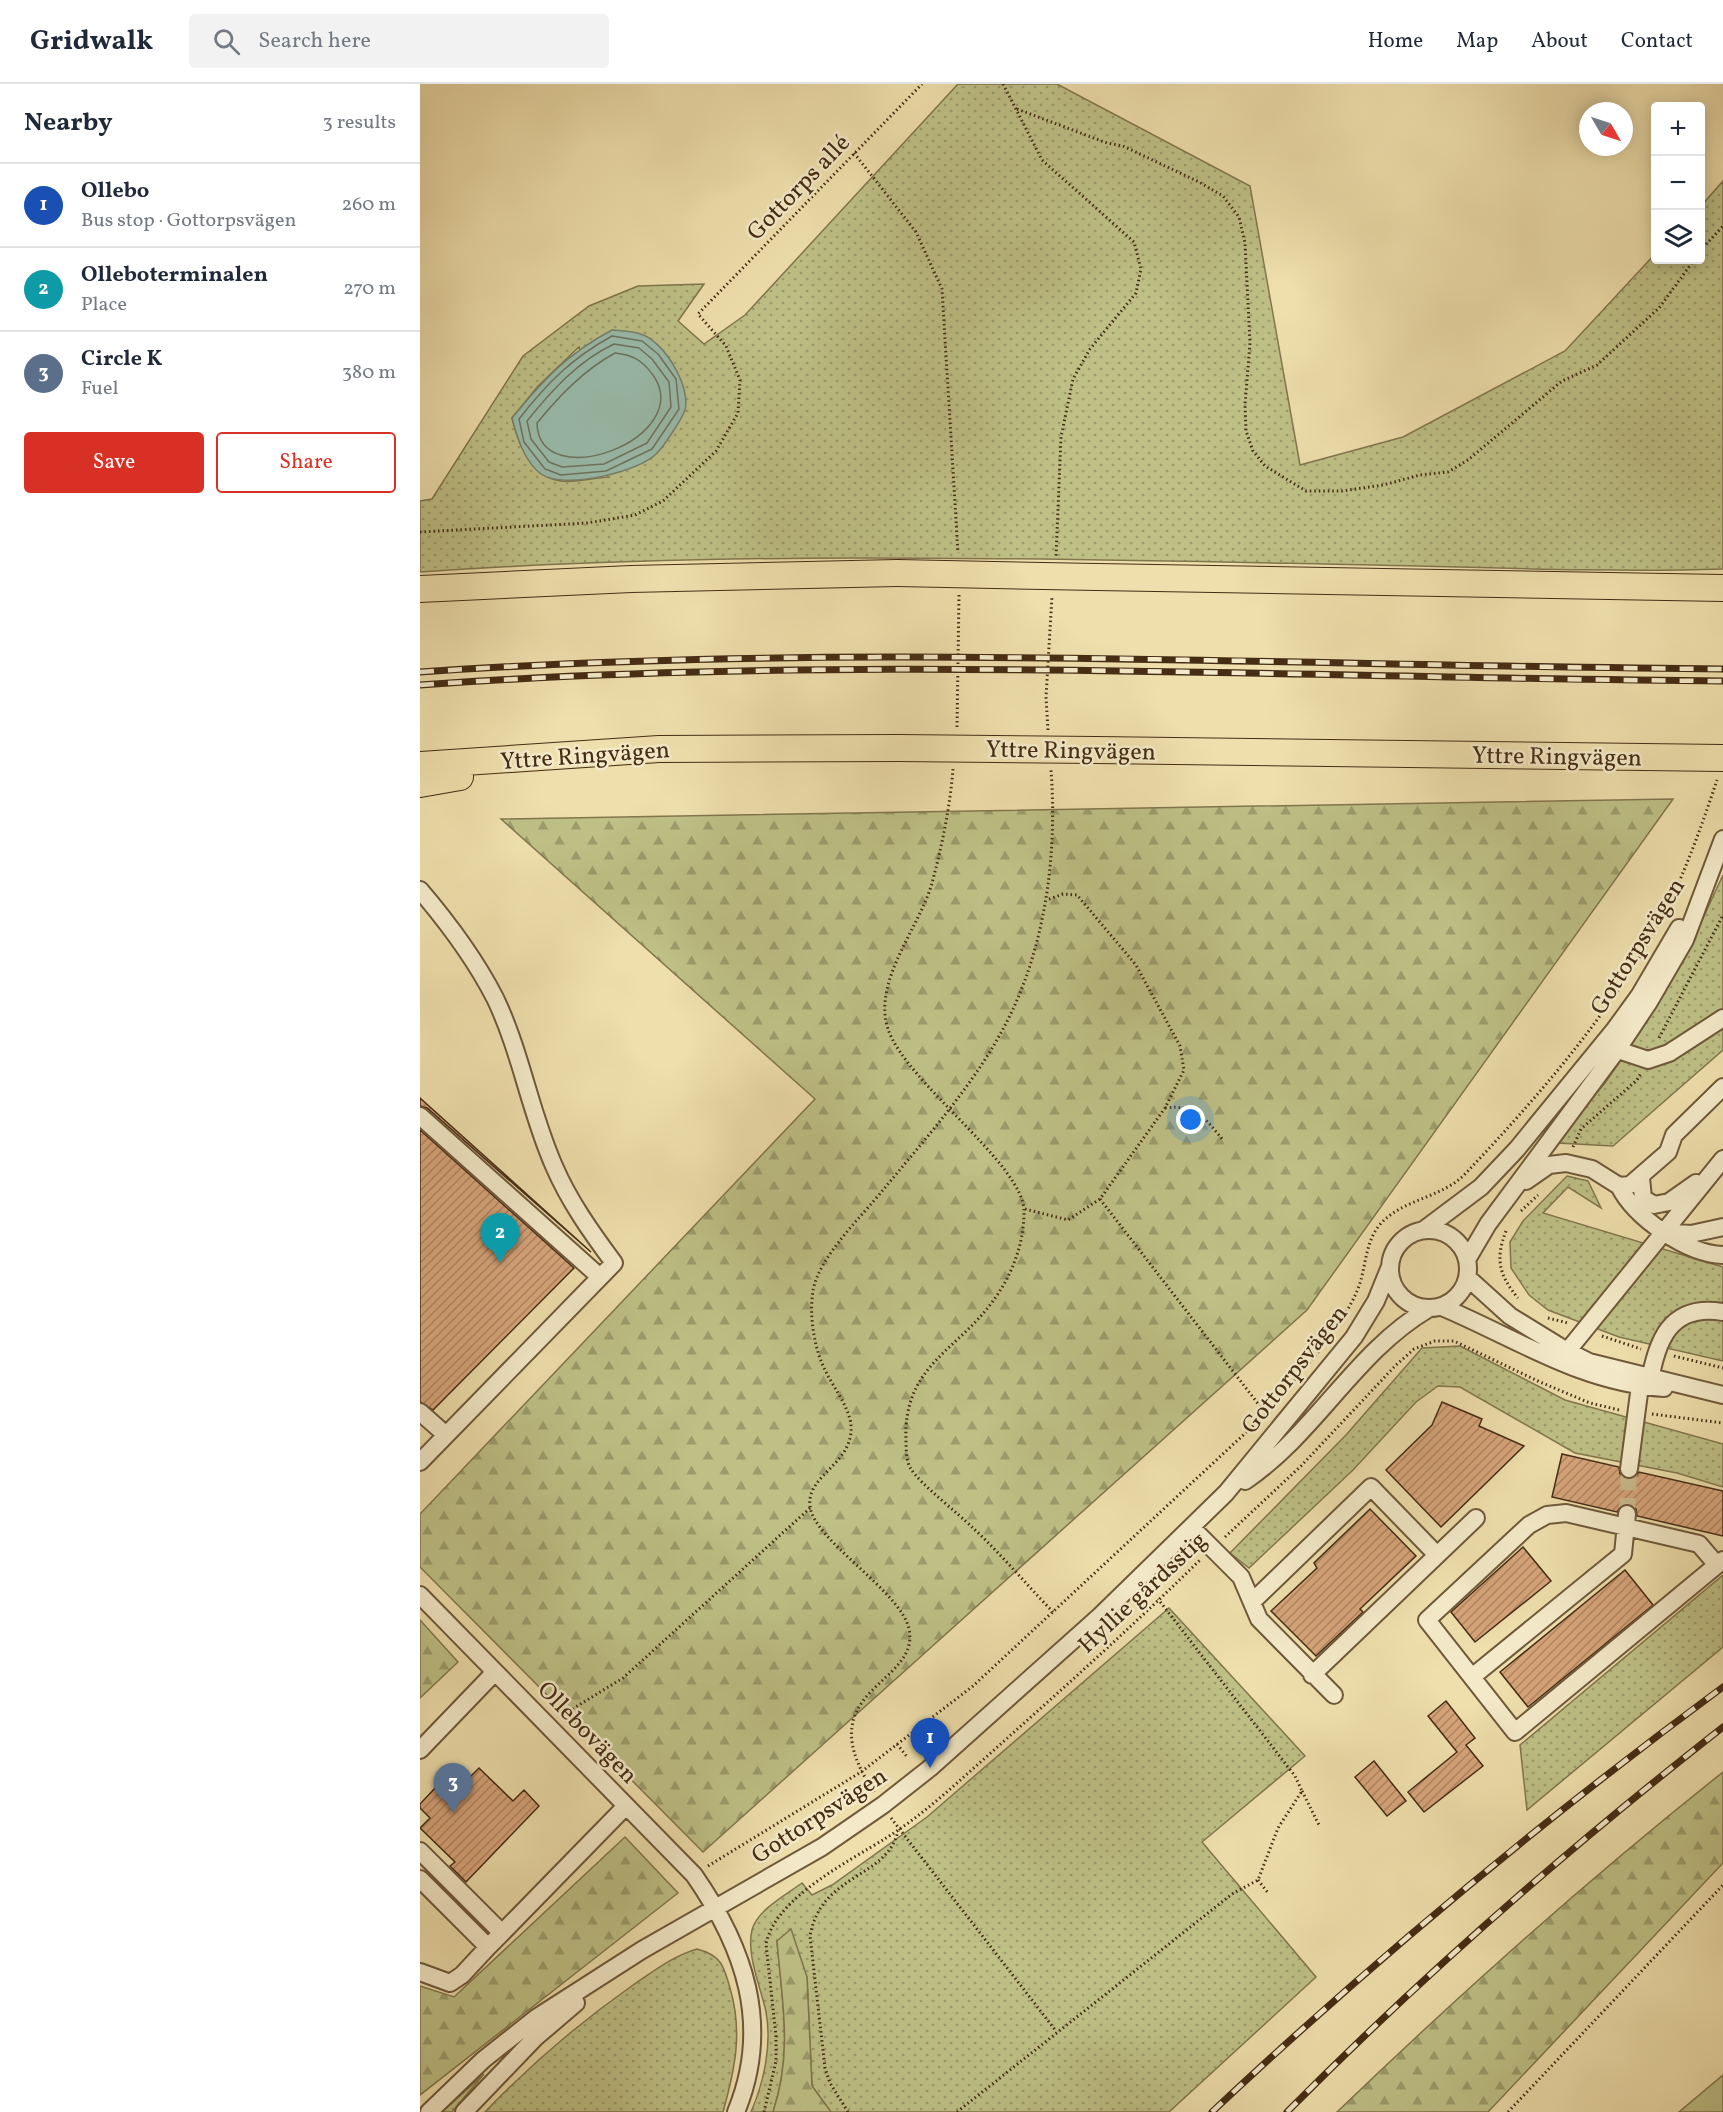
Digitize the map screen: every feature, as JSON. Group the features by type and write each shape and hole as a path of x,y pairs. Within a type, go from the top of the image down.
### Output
{"highway":[{"path":"420,590 631,579 897,573 1718,588"},
{"name":"Yttre Ringvägen","path":"420,765 659,749 899,748 1674,758 1721,765"},
{"path":"420,784 659,749"}],"street":[{"name":"Gottorpsvägen","path":"1468,1258 1488,1224 1610,1048 1712,870 1723,839"},
{"path":"420,890 464,947 496,1000 553,1165 579,1216 614,1263 420,1462"},
{"path":"1648,1060 1669,1053 1723,1018"},
{"name":"Gottorpsvägen","path":"1610,1048 1648,1060"},
{"name":"Gottorpsvägen","path":"429,2112 483,2060 536,2018 642,1950 822,1847 883,1805 921,1776 1100,1616 1226,1492 1354,1337 1376,1301 1392,1255 1399,1243 1411,1233 1425,1229 1481,1186 1610,1048"},
{"path":"1665,1154 1665,1132 1723,1076"},
{"path":"1665,1154 1674,1135 1723,1088"},
{"path":"1618,1186 1630,1185 1641,1178 1723,1101"},
{"path":"420,1116 600,1277"},
{"path":"1512,1190 1549,1165 1566,1163 1592,1169 1618,1186 1626,1200 1680,1243 1701,1252 1723,1255"},
{"path":"1641,1178 1643,1198 1650,1204 1659,1205 1669,1202 1718,1165"},
{"path":"1563,1357 1718,1165"},
{"path":"1664,1232 1691,1234 1723,1227"},
{"path":"1425,1229 1438,1230 1451,1236 1462,1246 1468,1258 1468,1278 1510,1316 1563,1357"},
{"path":"1389,1269 1392,1282 1401,1297 1412,1305 1435,1308 1563,1357 1645,1381 1723,1395"},
{"name":"Gottorpsvägen","path":"1226,1492 1259,1471 1296,1435 1380,1344 1406,1322 1454,1300 1463,1290 1468,1278"},
{"path":"1629,1469 1635,1413 1662,1337 1676,1320 1691,1312 1707,1309 1723,1312"},
{"path":"420,1412 446,1435"},
{"path":"1252,1602 1371,1487 1437,1555"},
{"path":"1566,1513 1626,1521 1699,1544 1720,1562 1515,1732 1427,1620 1529,1526 1547,1515 1566,1513"},
{"path":"1312,1675 1476,1518"},
{"path":"1472,1677 1623,1554 1626,1521"},
{"path":"1191,1527 1241,1577 1259,1619 1334,1695"},
{"name":"Ollebovägen","path":"420,1595 694,1875 716,1907 734,1941 746,1978 752,2022 749,2070 736,2112"},
{"path":"420,1750 495,1672"},
{"path":"420,1972 450,1983 462,1975 626,1806"},
{"path":"420,1851 501,1933"},
{"path":"420,1879 488,1947"},
{"name":"Gottorpsvägen","path":"464,2112 535,2037 642,1950"}],"path":[{"name":"Gottorps allé","path":"420,532 587,523 635,515 663,501 716,452 738,413 740,380 726,346 698,314 922,84"},
{"path":"1003,84 1042,160 1134,242 1141,269 1136,292 1090,349 1073,379 1062,437 1055,561"},
{"path":"1015,108 1107,144 1123,146 1199,182 1223,196 1239,217 1245,243 1250,343 1245,405 1246,431 1253,451 1265,466 1306,491 1342,491 1383,485 1420,475 1449,472 1468,460 1562,381 1597,365 1659,308 1692,264"},
{"path":"854,153 916,232 942,289 958,558"},
{"path":"1705,246 1723,226"},
{"path":"956,732 959,589"},
{"path":"1048,731 1046,697 1052,593"},
{"path":"861,1772 850,1729 858,1707 908,1652 909,1629 901,1610 821,1527 810,1508 812,1488 845,1454 851,1425 843,1403 824,1368 811,1320 813,1288 828,1258 949,1109 989,1052 1014,1007 1047,900 1053,836 1051,765"},
{"path":"1281,1396 1331,1334 1357,1291 1366,1251 1377,1227 1392,1215 1439,1192 1464,1176 1565,1061 1616,993 1656,930 1700,830 1721,765"},
{"path":"953,766 950,800 932,885 898,959 884,1001 888,1029 904,1059 1014,1182 1025,1209 1021,1240 1012,1273 992,1303 919,1380 912,1394 905,1427 906,1449 910,1469 976,1530 1053,1612"},
{"path":"1025,1209 1068,1220 1100,1199 1165,1108 1184,1070 1180,1046 1136,965 1077,895 1063,894 1047,900"},
{"path":"1566,1163 1581,1129 1637,1080 1723,915"},
{"path":"1165,1108 1182,1106 1202,1115 1224,1141"},
{"path":"1518,1214 1540,1193"},
{"path":"1100,1199 1266,1414"},
{"path":"1512,1223 1505,1233 1498,1260 1507,1285 1520,1301"},
{"path":"1540,1317 1585,1328 1613,1342 1723,1368"},
{"name":"Hyllie gårdsstig","path":"764,2112 776,2061 776,2036 766,1944 769,1929 781,1913 813,1885 898,1831 1058,1693 1301,1466 1396,1365 1414,1349 1435,1341 1454,1341 1590,1403 1635,1413 1723,1423"},
{"path":"694,1875 861,1772 973,1686 1274,1405"},
{"path":"547,1725 623,1678 810,1508"},
{"path":"1158,1599 1295,1776 1320,1827"},
{"path":"897,1744 908,1758"},
{"path":"957,2112 1056,2031 1232,1894 1258,1880 1278,1828 1302,1791"},
{"path":"898,1831 1056,2031"},
{"path":"848,2112 830,2083 825,2068 810,1936 813,1921 821,1904 839,1888 884,1857 894,1844 898,1831"},
{"path":"848,1850 854,1859"},
{"path":"1258,1880 1269,1894"},
{"path":"1508,2112 1723,1885"}],"green space":[{"path":"958,84 1057,84 1250,186 1300,465 1403,437 1565,351 1651,258 1651,264 1705,264 1705,201 1723,181 1723,569 1573,570 985,558 872,558 646,561 420,572 420,501 432,499 523,356 589,306 638,286 704,284 678,321 704,344 745,315","holes":["579,347 608,477 561,481 551,478 534,466 522,448 512,418 538,386"]},
{"path":"1673,799 1307,1310 703,1852 420,1567 420,1514 815,1099 501,819"},
{"path":"1723,875 1723,1050 1613,1146 1558,1143 1563,1132 1605,1083 1640,1032 1685,957"},
{"path":"1567,1176 1588,1181 1601,1208 1568,1187 1543,1213 1723,1267 1723,1361 1619,1337 1548,1310 1529,1295 1511,1268 1510,1242 1523,1221"},
{"path":"1460,1346 1565,1400 1723,1444 1723,1487 1677,1473 1575,1453 1460,1387 1438,1386 1416,1402 1353,1470 1249,1568 1230,1553 1346,1435 1422,1348"},
{"path":"1723,1575 1723,1647 1527,1810 1520,1745"},
{"path":"1169,1608 1305,1756 1202,1842 1316,1977 1169,2112 831,2112 812,2086 807,1977 777,1941 784,2027 783,2069 773,2112 751,2112 766,2063 768,2037 766,2012 751,1950 752,1930 760,1916 773,1903 802,1883 812,1895 832,1885 927,1817"},
{"path":"420,1620 458,1662 420,1698"},
{"path":"1723,1772 1723,1863 1488,2112 1337,2112 1431,2023 1526,1938"},
{"path":"625,1837 678,1893 420,2095 420,1986 454,1997"},
{"path":"791,1929 807,1977 812,2086 831,2112 773,2112 783,2069 784,2048 777,1941"},
{"path":"697,1949 705,1951 720,1962 726,1973 734,2004 736,2050 723,2112 485,2112 538,2061 594,2014 664,1964"},
{"path":"484,2074 452,2112 442,2112"},
{"path":"1723,2075 1723,2112 1679,2112"}],"water":[{"path":"612,330 639,334 660,347 668,356 680,378 686,401 685,410 657,453 635,467 601,477 583,479 566,480 541,474 526,456 512,418 557,368 582,348"}],"building":[{"path":"420,1098 591,1252 427,1108 420,1106"},
{"path":"420,1130 574,1268 433,1410 420,1402"},
{"path":"1442,1402 1482,1419 1479,1426 1524,1446 1441,1527 1386,1470 1432,1425"},
{"path":"1562,1454 1619,1467 1620,1474 1627,1479 1634,1478 1639,1472 1723,1491 1723,1536 1637,1516 1636,1509 1629,1504 1622,1505 1617,1512 1552,1497"},
{"path":"1370,1509 1416,1556 1360,1609 1363,1612 1316,1656 1271,1611 1317,1568 1314,1563"},
{"path":"1523,1547 1551,1581 1475,1642 1451,1612"},
{"path":"1625,1570 1653,1605 1528,1707 1500,1672"},
{"path":"1446,1701 1475,1738 1466,1745 1483,1766 1424,1812 1408,1792 1457,1752 1428,1716"},
{"path":"1374,1761 1406,1801 1387,1816 1355,1777"},
{"path":"455,1767 468,1779 479,1768 513,1801 524,1790 539,1806 466,1882 450,1866 455,1862 420,1828 430,1818 420,1808 420,1804"}],"tunnel":[{"path":"1627,1514 1629,1469"}],"railway":[{"path":"420,672 583,663 746,658 909,657 1723,669"},
{"path":"420,685 583,676 909,669 1723,681"},
{"path":"1212,2112 1335,2000 1461,1892 1590,1788 1723,1687"},
{"path":"1287,2112 1391,2011 1499,1913 1609,1819 1723,1727"}],"place":[{"name":"Olleboterminalen","path":"500,1263"},
{"name":"Ollebo","path":"930,1768"},
{"name":"Circle K","path":"453,1813"}]}
